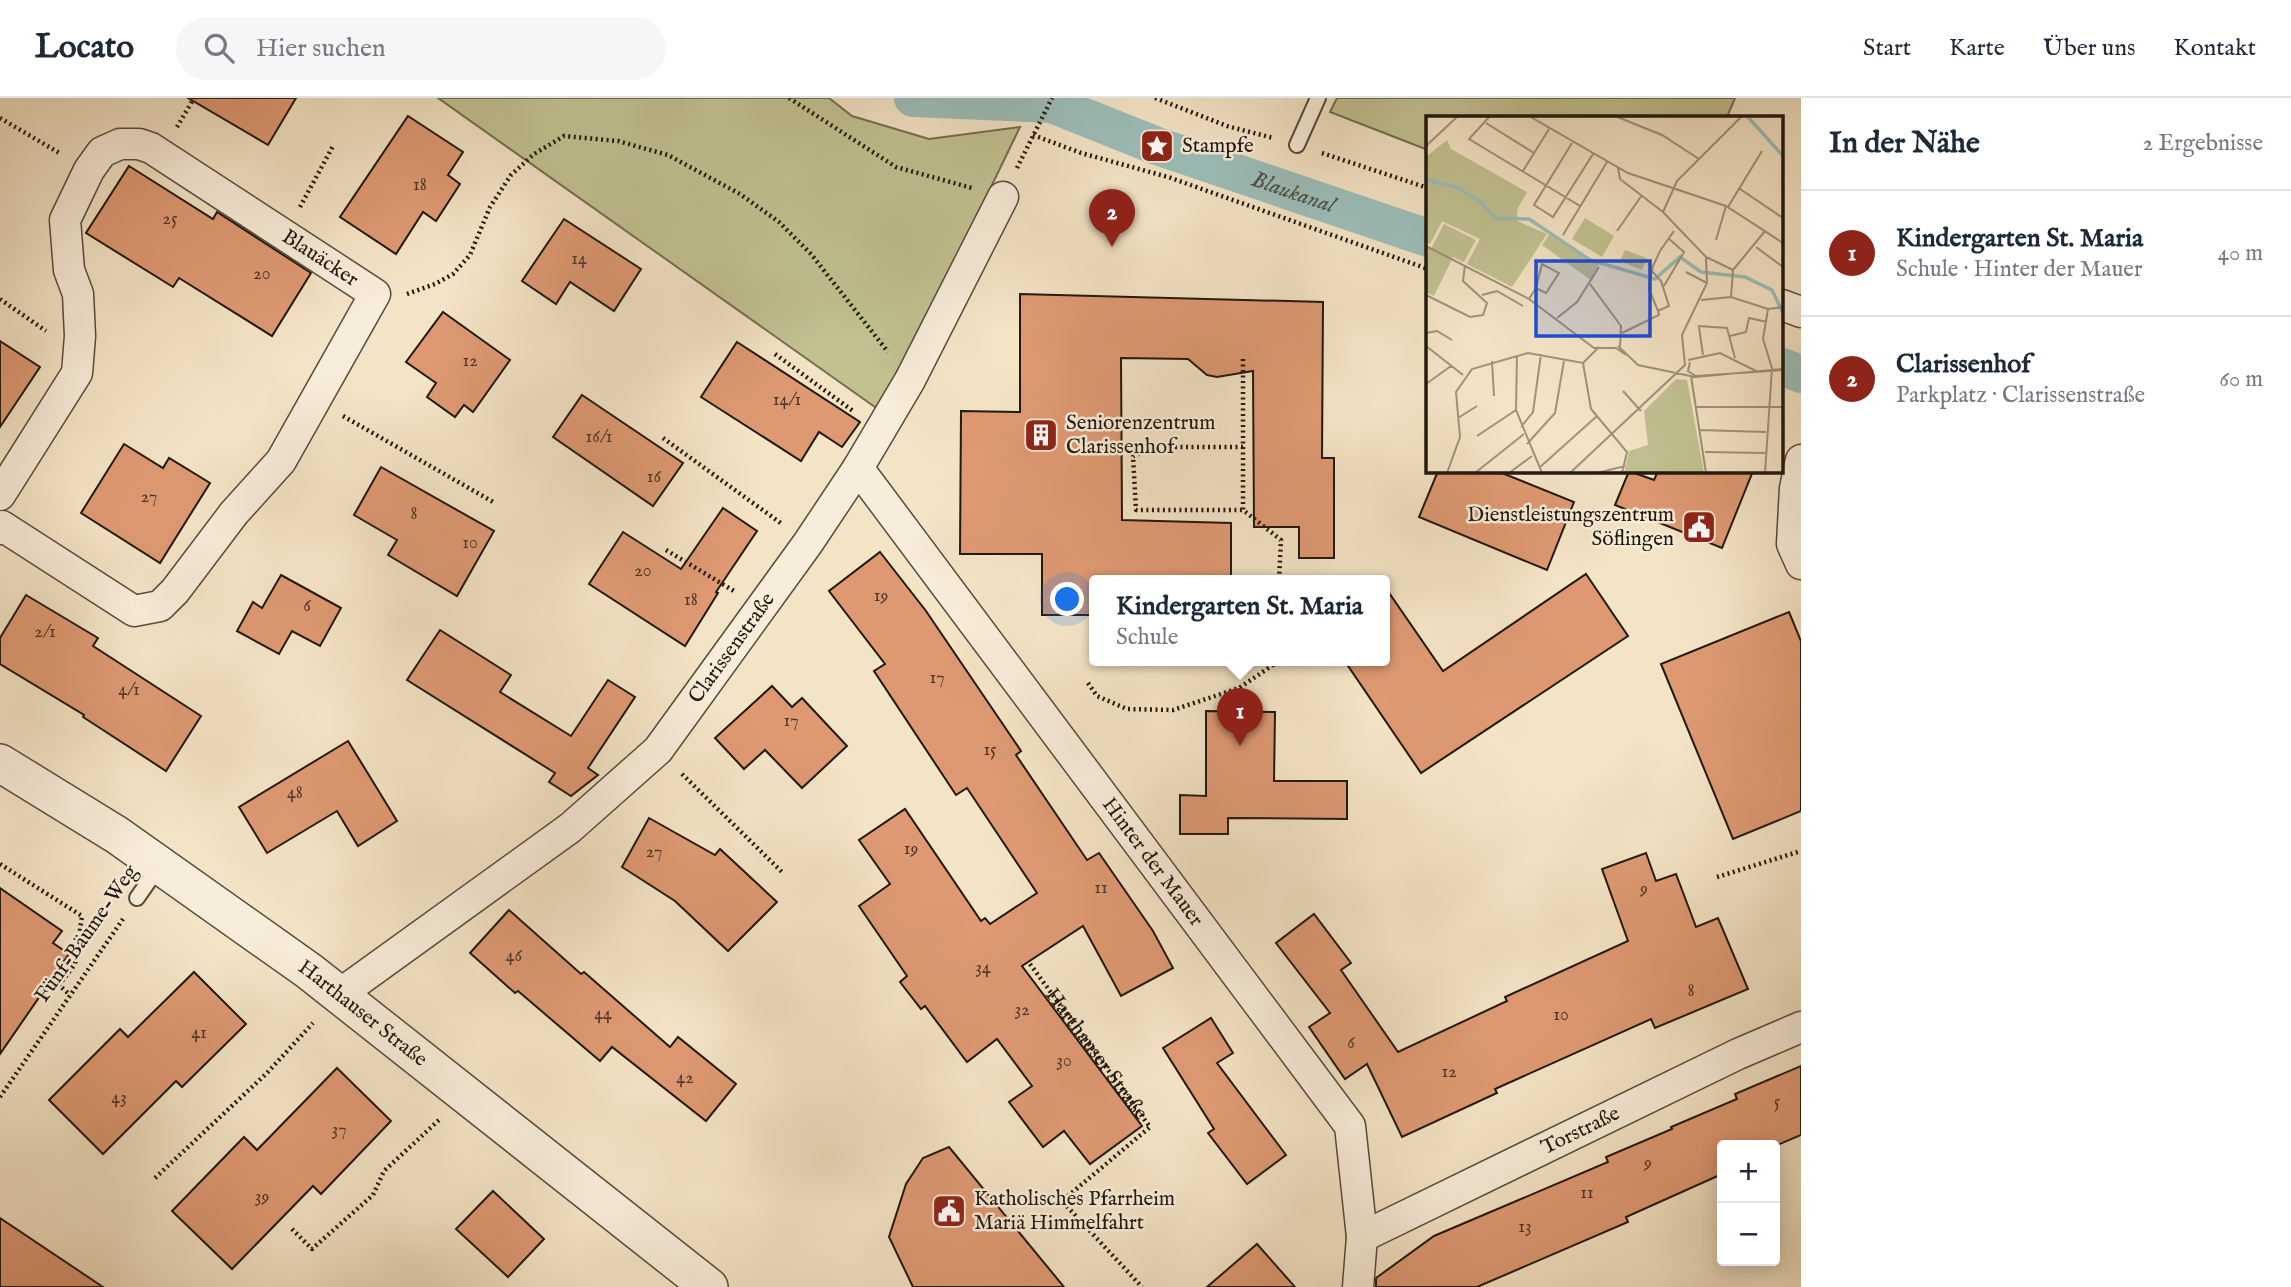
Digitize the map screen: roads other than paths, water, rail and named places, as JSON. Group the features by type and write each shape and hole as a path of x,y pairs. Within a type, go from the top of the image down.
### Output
{"street":[{"name":"Blauäcker","path":"0,495 77,373 80,336 78,293 69,270 65,220 89,170 102,152 120,144 139,144 161,154 375,293 281,461 234,513 175,592 160,606 134,611 1,525"},
{"name":"Clarissenstraße","path":"330,1005 570,828 658,750 808,543 858,468 910,380 1003,197"},
{"path":"1784,306 1801,312"},
{"path":"1801,460 1795,488 1793,544 1801,564"},
{"name":"Hinter der Mauer","path":"858,468 1350,1126 1362,1237 1358,1287"},
{"name":"Harthauser Straße","path":"0,763 160,864 330,1005 709,1287"},
{"name":"Torstraße","path":"1362,1237 1738,1054 1801,1027"}],"lane":[{"path":"1297,145 1318,98"},
{"name":"Fünf-Bäume-Weg","path":"137,898 160,864"}],"waterway":[{"name":"Blaukanal","path":"913,98 1052,104 1157,146 1426,237"},
{"name":"Blaukanal","path":"1784,368 1801,374"}],"place":[{"name":"Stampfe","path":"1157,146"},
{"name":"Clarissenhof","path":"1112,247"},
{"name":"Seniorenzentrum Clarissenhof","path":"1041,435"},
{"name":"Dienstleistungszentrum Söflingen","path":"1699,527"},
{"name":"Kindergarten St. Maria","path":"1240,746"},
{"name":"Katholisches Pfarrheim Mariä Himmelfahrt","path":"949,1211"}]}
